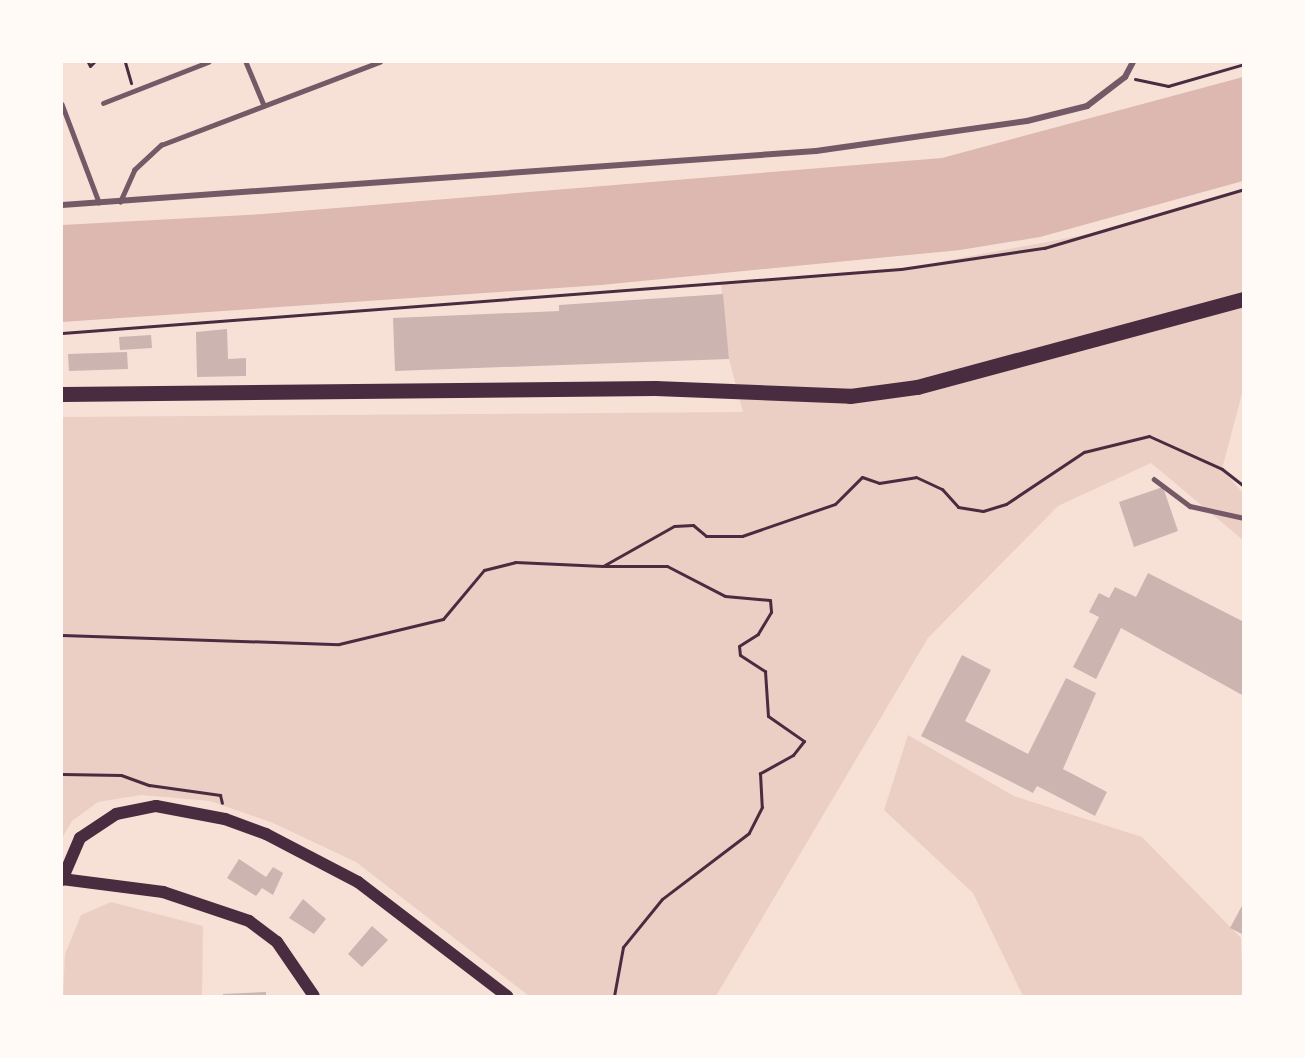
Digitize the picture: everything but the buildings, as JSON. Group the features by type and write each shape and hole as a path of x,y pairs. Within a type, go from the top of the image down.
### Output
{"main road":[{"path":"62,394 655,388 850,396 917,387 1244,299"},
{"path":"314,996 277,942 249,921 163,892 62,879 80,838 116,814 156,806 225,819 266,834 358,882 507,996"}],"street":[{"path":"62,205 816,151 1027,121 1087,106 1125,77 1133,62"}],"lane":[{"path":"103,103 208,62"},
{"path":"246,62 264,105"},
{"path":"120,202 134,170 161,145 380,62"},
{"path":"62,104 99,202"},
{"path":"1154,479 1190,506 1244,518"}],"path":[{"path":"88,62 90,66 94,62"},
{"path":"125,62 133,91"},
{"path":"1125,77 1168,86 1244,63"},
{"path":"62,333 901,269 1044,248 1244,189"},
{"path":"603,566 674,526 693,525 706,536 742,536 776,525 835,504 862,477 879,483 916,477 942,489 958,507 982,511 1006,504 1084,452 1149,436 1222,469 1244,486"},
{"path":"62,635 339,644 442,619 484,570 514,562 667,566 725,596 770,600 771,612 758,634 740,646 740,655 765,671 768,716 804,741 792,755 760,773 762,807 749,833 662,899 623,947 614,996"},
{"path":"62,774 121,775 149,785 220,795 225,819"}],"shaded area":[{"path":"1243,77 1243,181 1040,237 960,250 601,285 62,322 62,225 263,214 942,158"},
{"path":"1243,189 1243,390 1222,469 1243,493 1243,540 1151,463 1058,506 928,638 716,996 529,996 356,862 273,823 210,801 141,795 98,802 72,821 62,838 62,417 743,412 729,359 721,284 901,269 1111,230"},
{"path":"908,735 1014,796 1142,837 1241,938 1243,996 1023,996 973,893 884,810"},
{"path":"111,902 203,926 202,996 63,996 65,954 81,915"}]}
